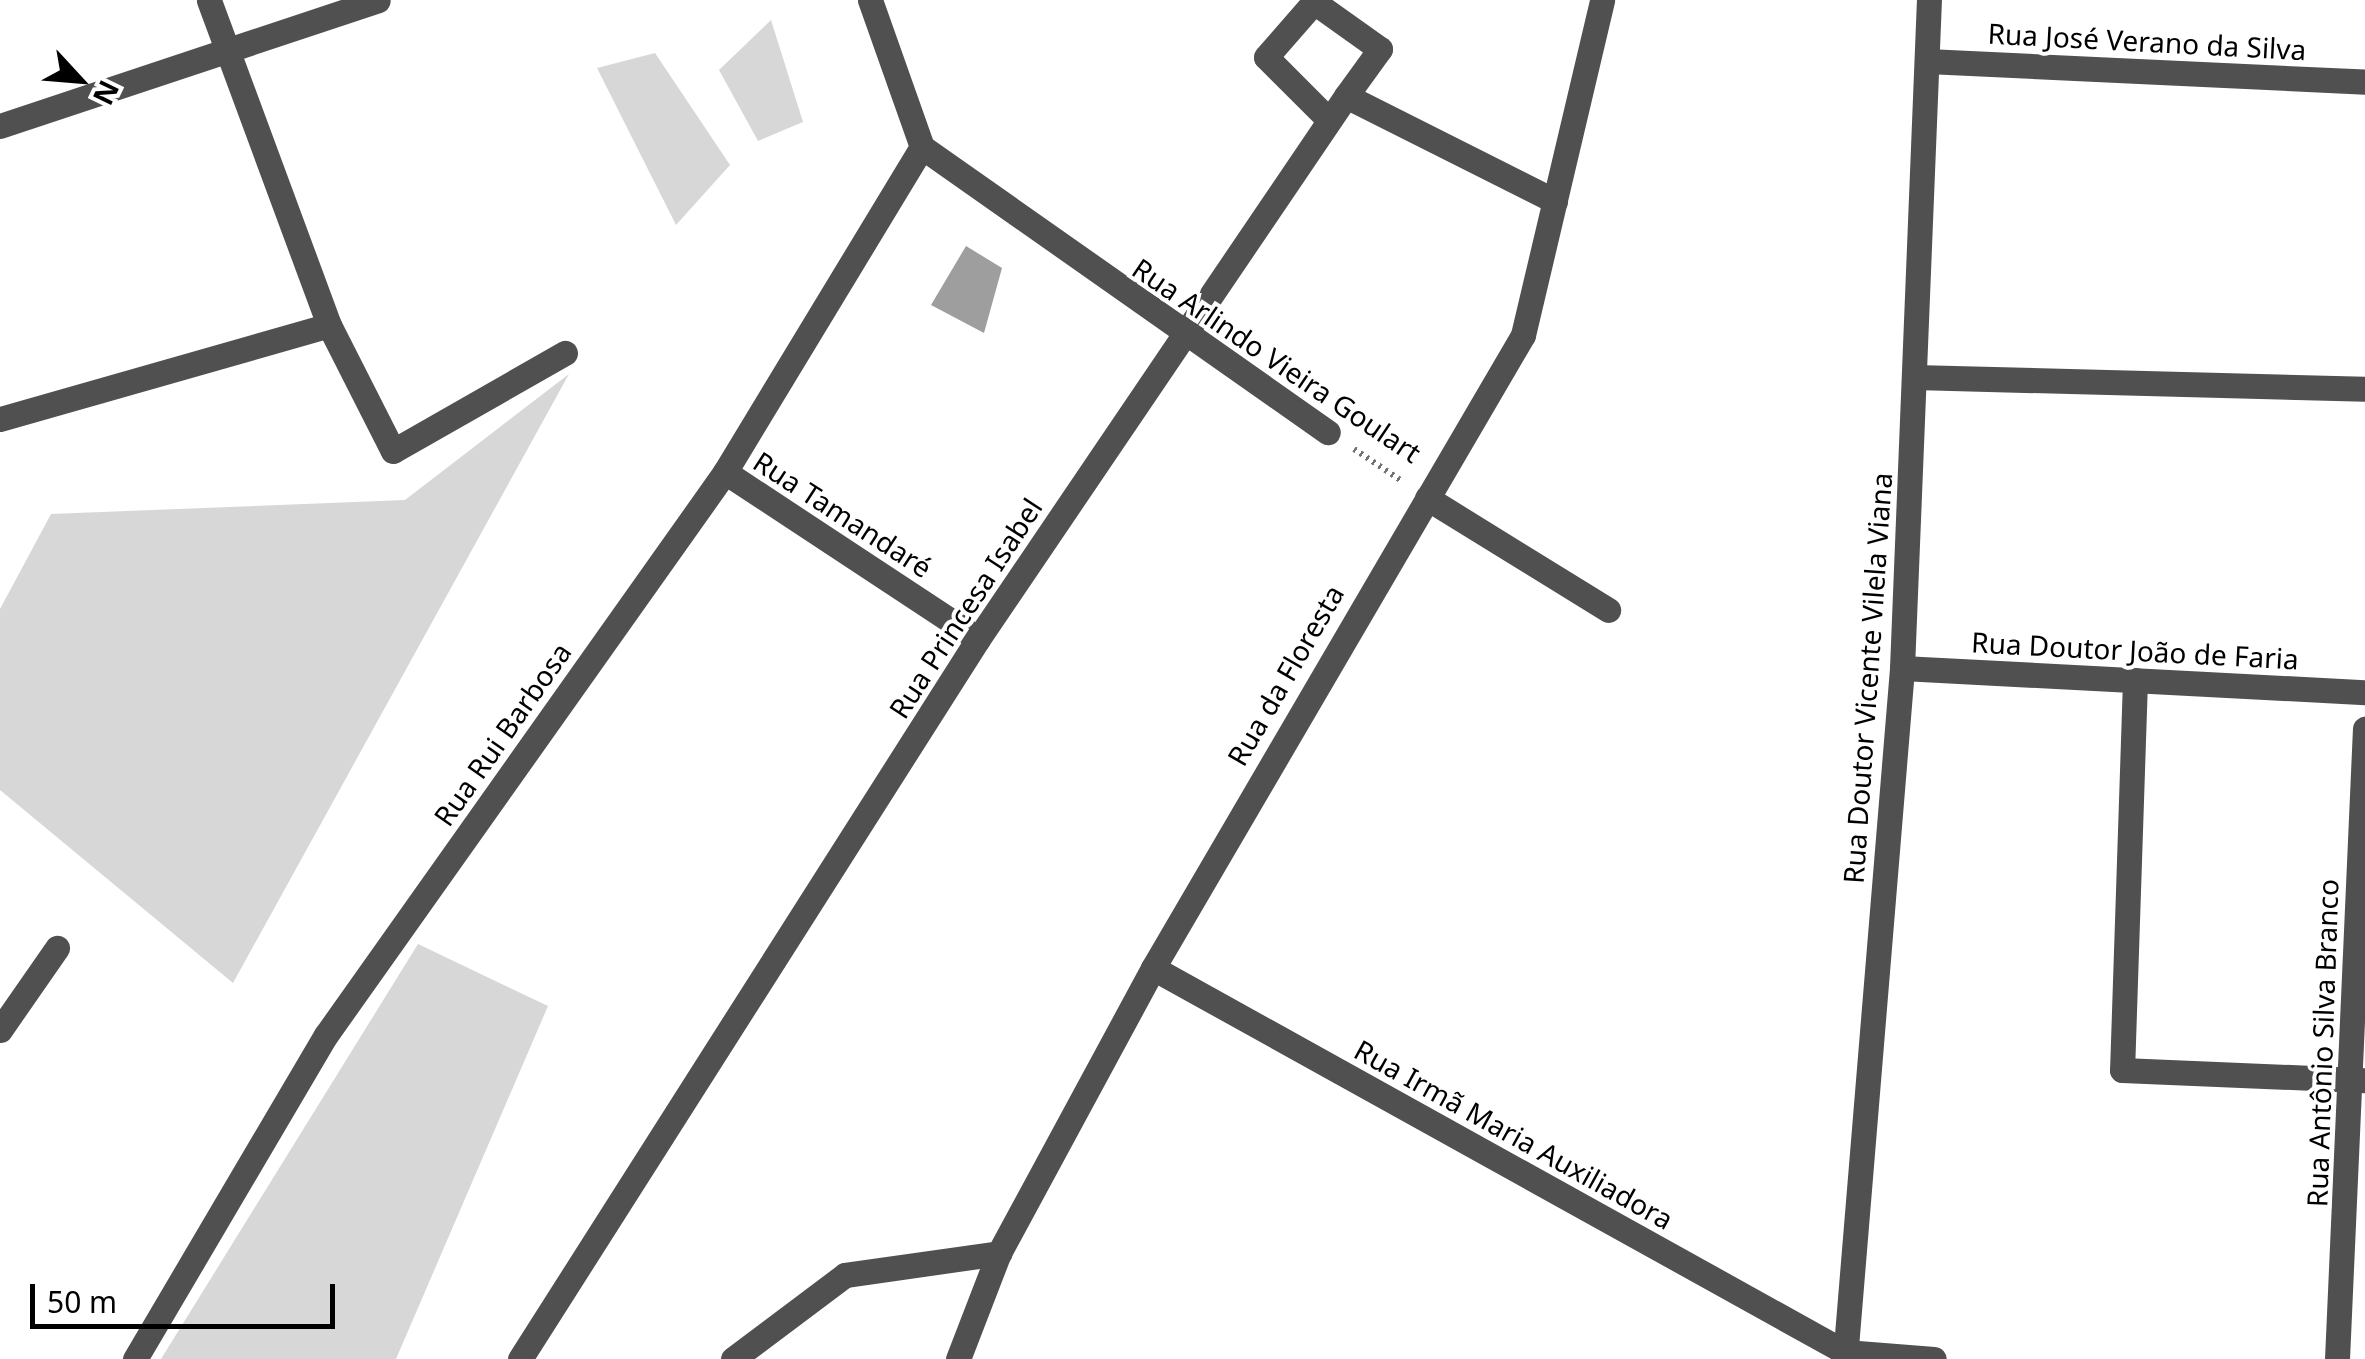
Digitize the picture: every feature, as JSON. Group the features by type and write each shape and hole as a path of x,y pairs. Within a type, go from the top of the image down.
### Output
{"street":[{"path":"209,0 329,325 393,451 565,353"},
{"path":"0,126 378,0"},
{"path":"870,0 922,147"},
{"name":"Rua da Floresta","path":"958,1359 998,1253 1153,968 1523,336 1602,0"},
{"name":"Rua Doutor Vicente Vilela Viana","path":"1845,1356 1902,668 1929,0"},
{"name":"Rua Princesa Isabel","path":"520,1359 978,639 1327,118 1380,49 1314,2 1266,57 1327,118"},
{"name":"Rua José Verano da Silva","path":"1927,61 2365,82"},
{"path":"1346,96 1555,201"},
{"name":"Rua Arlindo Vieira Goulart","path":"922,147 1184,336 1328,432"},
{"name":"Rua Rui Barbosa","path":"136,1359 326,1036 724,472 922,147"},
{"path":"0,419 329,325"},
{"path":"1914,377 2365,388"},
{"name":"Rua Tamandaré","path":"724,472 978,639"},
{"name":"Rua Arlindo Vieira Goulart","path":"1427,498 1608,610"},
{"name":"Rua Doutor João de Faria","path":"1902,668 2365,692"},
{"path":"2135,680 2122,1070 2358,1080"},
{"name":"Rua Antônio Silva Branco","path":"2338,1359 2358,1080 2365,730"},
{"path":"0,1030 57,948"},
{"name":"Rua Irmã Maria Auxiliadora","path":"1153,968 1845,1356"},
{"path":"732,1359 845,1275 998,1253"},
{"path":"1845,1356 1934,1359"}],"path":[{"name":"Rua Arlindo Vieira Goulart","path":"1328,432 1427,498"}],"shaded area":[{"path":"771,20 803,122 758,141 719,70"},
{"path":"655,53 730,165 676,225 597,68"},
{"path":"966,246 1002,268 984,333 931,305"},
{"path":"569,374 233,983 0,790 0,609 51,514 405,500"},
{"path":"418,944 548,1006 396,1359 161,1359"}]}
